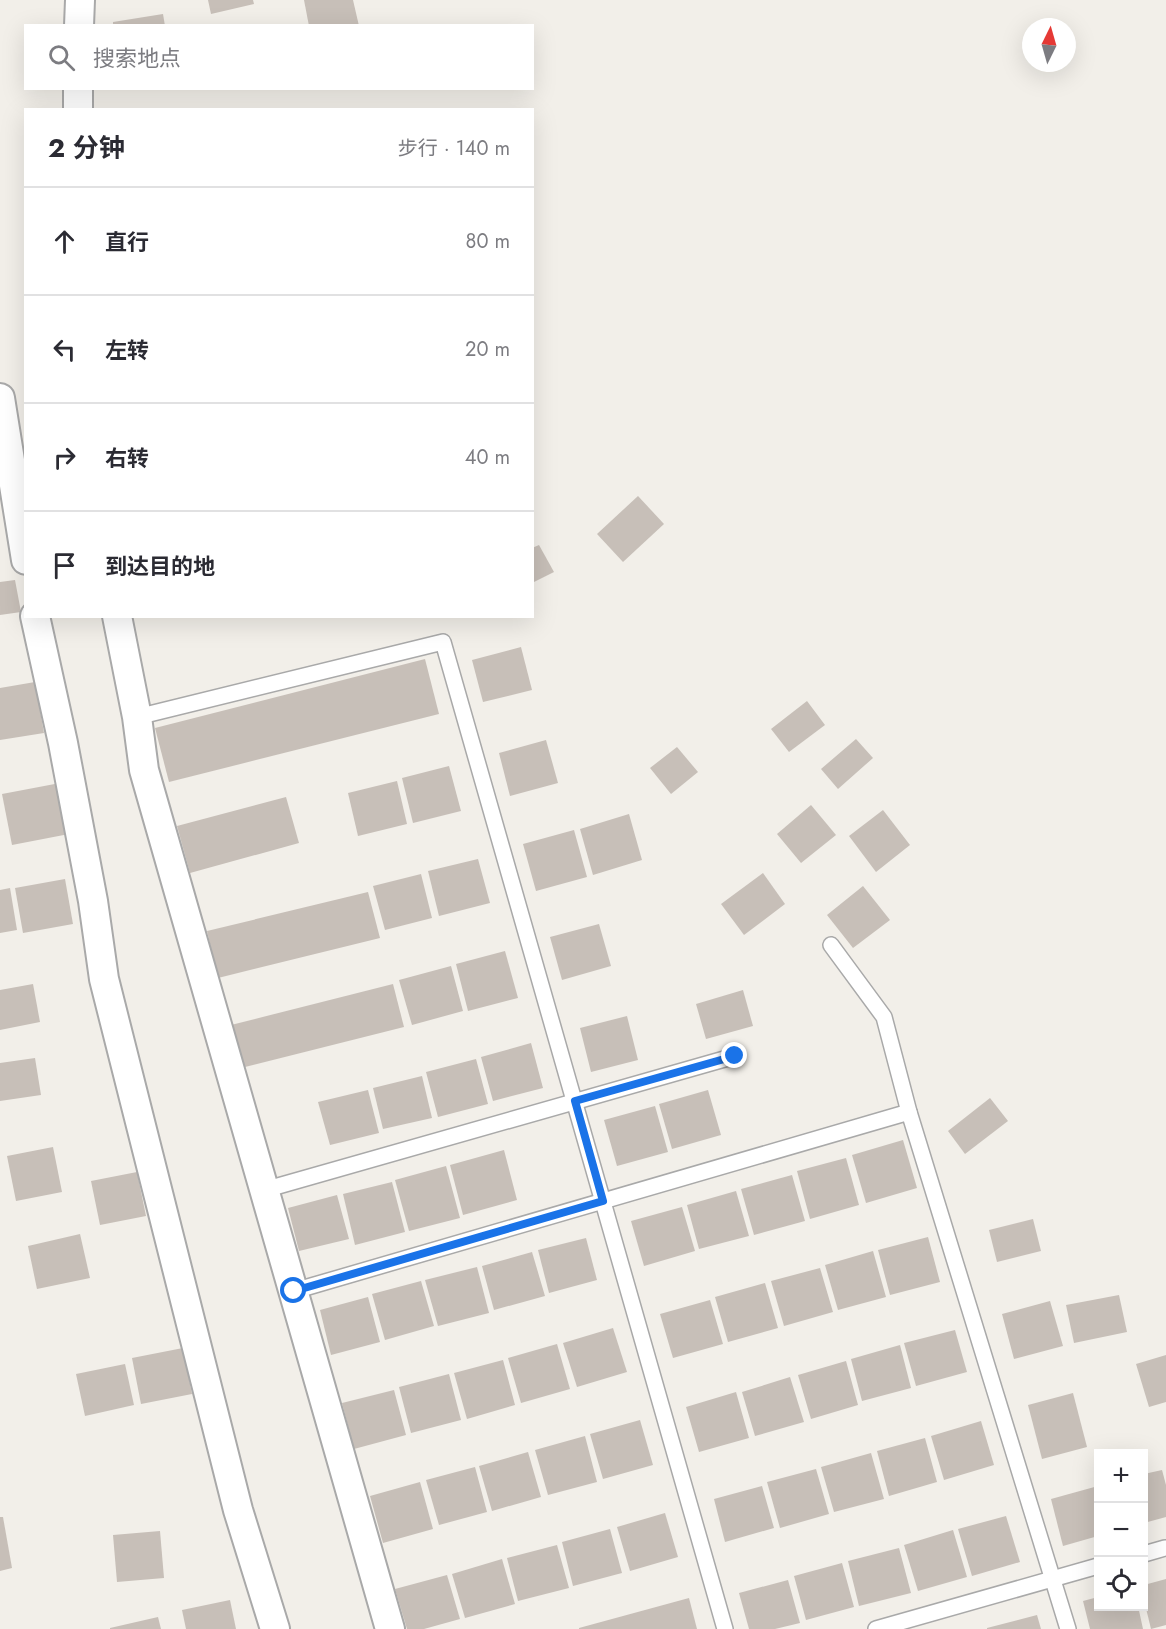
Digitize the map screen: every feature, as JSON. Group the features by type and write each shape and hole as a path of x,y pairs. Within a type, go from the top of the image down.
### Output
{"street":[{"path":"79,24 80,0"},
{"path":"78,90 78,108"},
{"path":"0,398 24,548"},
{"path":"35,618 63,743 104,979 238,1510 275,1629"},
{"path":"117,618 137,717 144,770 390,1629"}],"lane":[{"path":"137,717 443,642 725,1629"},
{"path":"831,945 884,1017 909,1112 1068,1629"},
{"path":"264,1190 735,1056"},
{"path":"294,1291 909,1112"},
{"path":"1148,1553 1165,1548"},
{"path":"876,1629 1094,1567"}],"building":[{"path":"208,0 253,0 254,4 211,14"},
{"path":"304,0 353,0 359,24 309,24"},
{"path":"163,14 165,24 113,24 113,22"},
{"path":"638,496 664,524 623,562 597,534"},
{"path":"539,545 554,572 534,582 534,547"},
{"path":"15,580 21,612 0,615 0,582"},
{"path":"521,647 532,690 483,702 472,660"},
{"path":"425,659 439,714 169,782 155,728"},
{"path":"35,682 44,733 0,740 0,688"},
{"path":"807,701 825,725 789,752 771,729"},
{"path":"856,739 873,758 838,789 821,769"},
{"path":"546,740 558,783 510,796 499,753"},
{"path":"677,747 698,772 671,794 650,768"},
{"path":"449,766 461,811 413,823 402,778"},
{"path":"397,781 407,824 358,836 348,793"},
{"path":"60,783 69,834 12,845 2,794"},
{"path":"286,797 299,843 190,873 177,826"},
{"path":"811,805 836,835 801,863 777,834"},
{"path":"883,810 910,845 876,872 849,836"},
{"path":"629,814 642,860 593,875 580,829"},
{"path":"574,830 587,877 536,891 523,844"},
{"path":"478,859 490,903 439,916 428,871"},
{"path":"763,873 785,904 744,935 721,904"},
{"path":"421,874 432,918 385,930 373,886"},
{"path":"65,879 73,924 23,933 15,888"},
{"path":"863,886 890,920 853,948 827,915"},
{"path":"10,888 17,930 0,933 0,890"},
{"path":"368,892 380,938 218,978 207,931"},
{"path":"599,924 611,966 562,980 550,937"},
{"path":"505,951 518,998 468,1011 456,964"},
{"path":"451,966 463,1011 412,1025 399,980"},
{"path":"33,984 40,1022 0,1030 0,990"},
{"path":"393,984 404,1027 241,1068 231,1025"},
{"path":"743,990 753,1026 706,1039 696,1004"},
{"path":"627,1016 638,1060 591,1072 580,1028"},
{"path":"531,1043 543,1088 493,1101 481,1057"},
{"path":"35,1058 41,1095 0,1101 0,1063"},
{"path":"476,1059 488,1104 438,1117 426,1072"},
{"path":"422,1076 432,1118 383,1129 373,1088"},
{"path":"368,1090 379,1133 330,1145 318,1102"},
{"path":"708,1090 721,1135 672,1149 659,1104"},
{"path":"990,1098 1008,1121 965,1154 948,1131"},
{"path":"655,1106 668,1152 617,1166 604,1120"},
{"path":"903,1140 917,1188 866,1203 852,1155"},
{"path":"53,1147 62,1192 16,1201 7,1156"},
{"path":"504,1150 517,1200 463,1215 450,1165"},
{"path":"846,1158 859,1205 810,1219 797,1171"},
{"path":"446,1166 460,1218 409,1231 395,1180"},
{"path":"137,1172 146,1216 100,1225 91,1181"},
{"path":"792,1175 805,1221 754,1235 741,1189"},
{"path":"392,1182 405,1232 355,1245 343,1194"},
{"path":"736,1191 749,1236 699,1249 687,1205"},
{"path":"337,1195 349,1239 299,1251 288,1208"},
{"path":"682,1207 695,1251 644,1266 631,1221"},
{"path":"1033,1219 1041,1251 997,1262 989,1230"},
{"path":"80,1234 90,1278 37,1289 28,1246"},
{"path":"928,1237 940,1282 890,1295 878,1250"},
{"path":"586,1238 597,1280 549,1293 538,1250"},
{"path":"873,1251 886,1297 838,1310 825,1265"},
{"path":"532,1252 545,1296 494,1310 482,1266"},
{"path":"477,1267 489,1313 438,1326 425,1280"},
{"path":"820,1268 833,1312 784,1326 771,1281"},
{"path":"421,1281 434,1326 385,1340 372,1294"},
{"path":"765,1283 778,1328 728,1342 715,1297"},
{"path":"1119,1295 1127,1332 1074,1343 1066,1305"},
{"path":"368,1297 380,1342 331,1355 320,1310"},
{"path":"710,1300 723,1344 673,1358 660,1314"},
{"path":"1050,1301 1063,1346 1014,1359 1002,1314"},
{"path":"613,1328 627,1372 577,1387 563,1343"},
{"path":"955,1330 967,1372 916,1386 904,1343"},
{"path":"557,1344 570,1389 521,1403 508,1358"},
{"path":"900,1345 911,1388 862,1401 851,1359"},
{"path":"183,1348 192,1394 141,1404 132,1358"},
{"path":"1166,1355 1166,1402 1149,1407 1136,1364"},
{"path":"503,1360 515,1405 467,1419 454,1373"},
{"path":"846,1361 858,1405 811,1419 798,1375"},
{"path":"125,1364 134,1405 85,1416 76,1374"},
{"path":"449,1374 461,1420 411,1433 399,1387"},
{"path":"790,1377 804,1422 755,1436 742,1392"},
{"path":"394,1390 406,1435 354,1449 342,1403"},
{"path":"736,1392 749,1438 699,1452 686,1407"},
{"path":"1073,1393 1087,1447 1042,1459 1028,1405"},
{"path":"640,1420 653,1465 603,1479 590,1434"},
{"path":"981,1421 994,1465 944,1480 931,1436"},
{"path":"585,1436 597,1482 548,1495 535,1450"},
{"path":"925,1438 937,1482 889,1496 877,1451"},
{"path":"528,1452 541,1497 492,1511 479,1466"},
{"path":"871,1453 884,1499 834,1512 821,1467"},
{"path":"475,1467 487,1512 439,1525 426,1480"},
{"path":"816,1469 829,1514 780,1528 767,1482"},
{"path":"1162,1470 1166,1485 1166,1517 1148,1522 1148,1503 1148,1473"},
{"path":"420,1482 433,1529 383,1543 370,1496"},
{"path":"762,1486 774,1528 725,1542 714,1499"},
{"path":"1094,1487 1094,1537 1063,1546 1051,1499"},
{"path":"665,1513 678,1557 630,1571 617,1527"},
{"path":"1006,1516 1020,1562 972,1576 958,1529"},
{"path":"0,1517 3,1517 12,1568 0,1571"},
{"path":"610,1529 622,1573 573,1586 562,1542"},
{"path":"953,1530 967,1577 918,1591 904,1545"},
{"path":"160,1531 164,1578 117,1582 113,1535"},
{"path":"557,1545 569,1588 518,1601 507,1558"},
{"path":"899,1548 911,1593 859,1606 848,1561"},
{"path":"502,1559 515,1604 465,1618 452,1574"},
{"path":"842,1563 854,1607 806,1620 794,1576"},
{"path":"447,1575 460,1619 424,1629 407,1629 395,1589"},
{"path":"1166,1579 1166,1625 1151,1629 1147,1611 1148,1584"},
{"path":"788,1580 800,1623 775,1629 749,1629 739,1593"},
{"path":"689,1598 697,1629 579,1629 579,1628"},
{"path":"1094,1598 1094,1611 1139,1611 1143,1629 1090,1629 1083,1601"},
{"path":"230,1600 236,1629 186,1629 182,1610"},
{"path":"1037,1615 1041,1629 987,1629 987,1628"},
{"path":"158,1617 161,1629 110,1629 110,1628"}],"route":[{"path":"294,1291 603,1201 575,1101 735,1056"}]}
